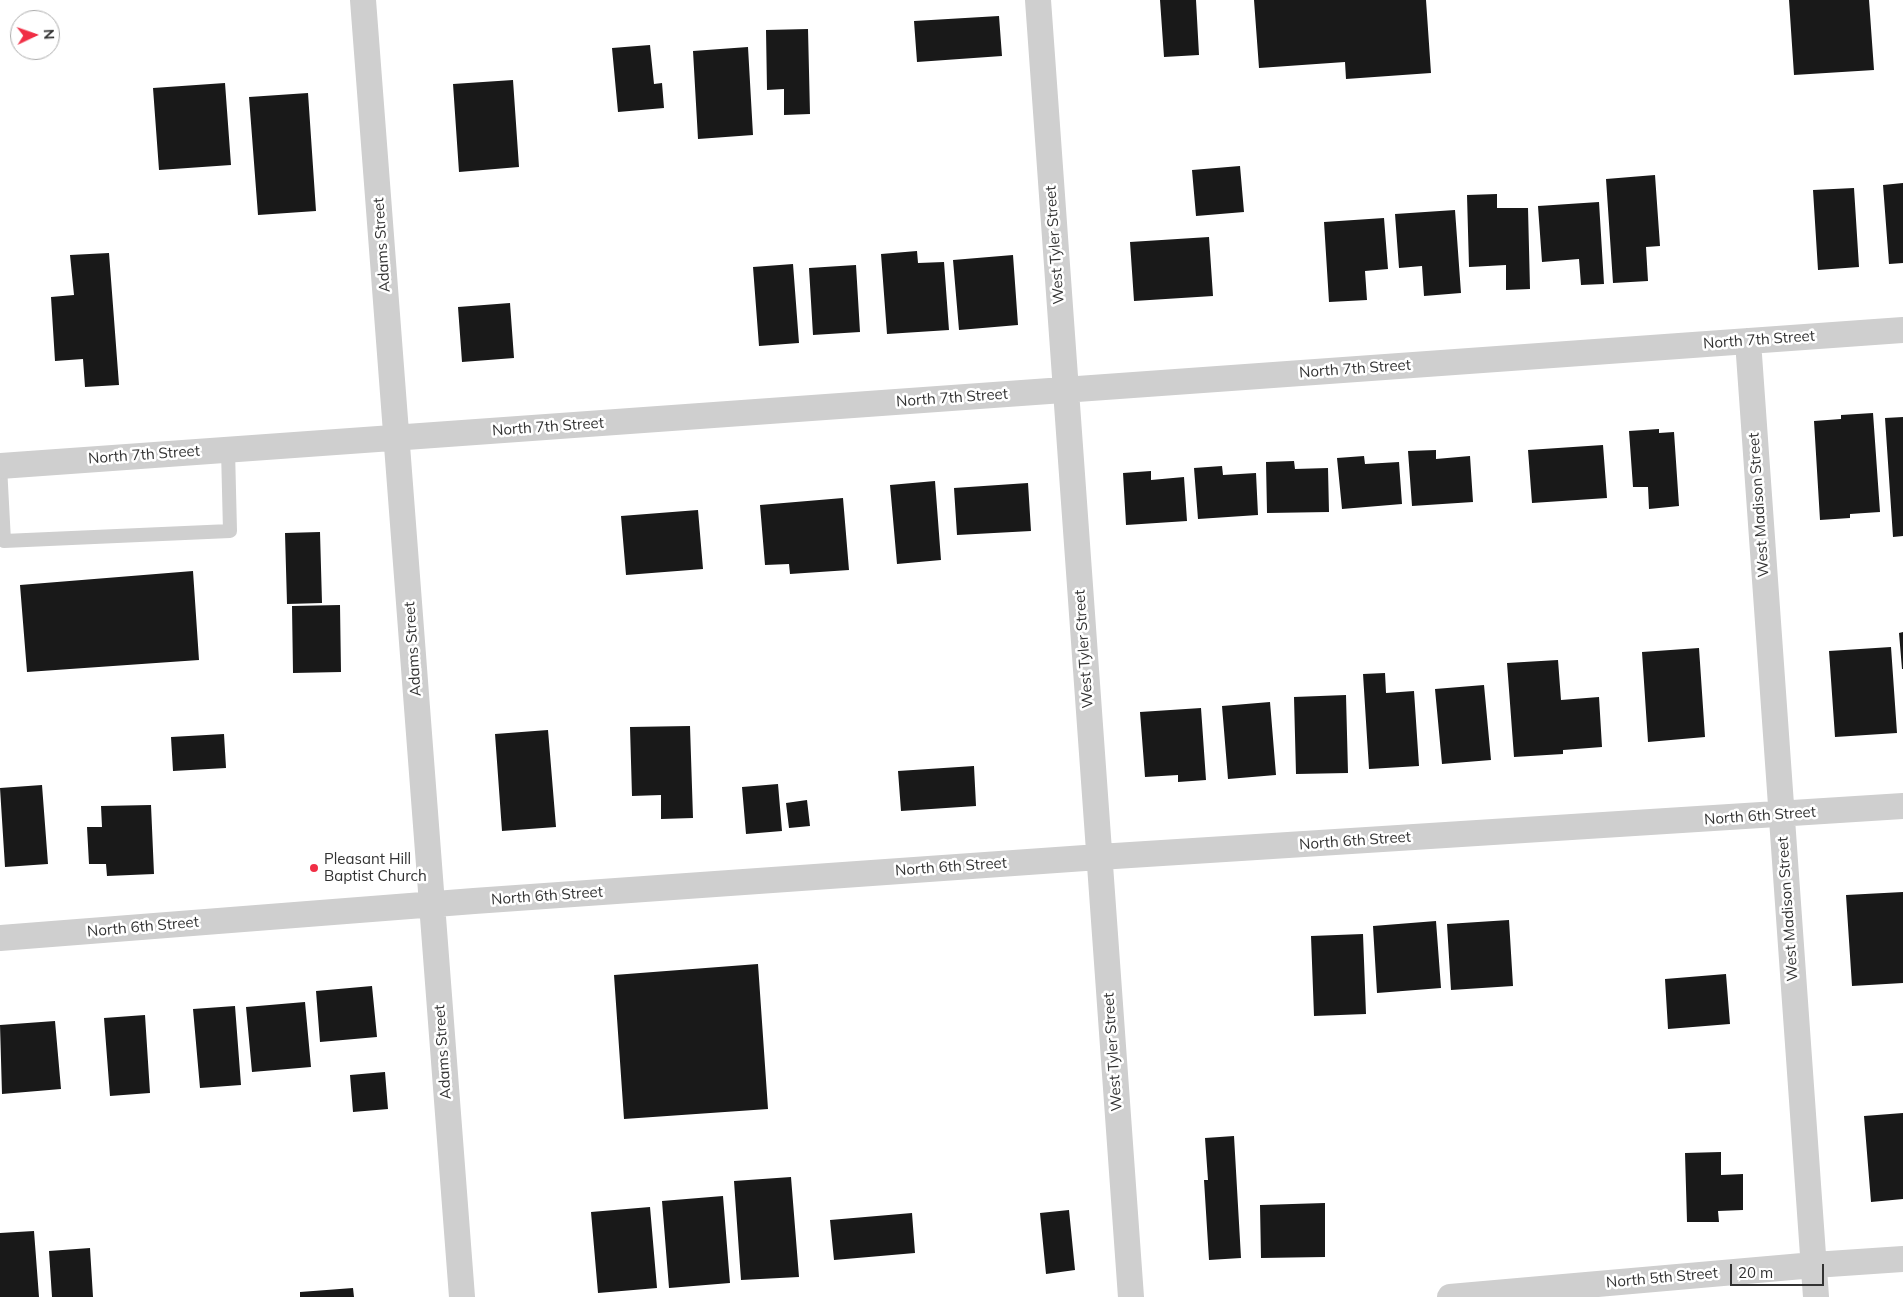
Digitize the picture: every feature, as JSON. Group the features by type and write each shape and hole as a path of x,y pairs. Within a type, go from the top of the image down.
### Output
{"street":[{"name":"Adams Street","path":"363,0 462,1297"},
{"name":"West Tyler Street","path":"1038,0 1131,1297"},
{"name":"North 7th Street","path":"0,466 1903,330"},
{"name":"West Madison Street","path":"1748,341 1816,1297"},
{"name":"North 6th Street","path":"0,938 432,904 1099,857 1903,806"},
{"name":"North 5th Street","path":"1450,1297 1903,1259"}],"lane":[{"path":"0,466 4,541 230,531 228,450"}],"building":[{"path":"1160,0 1196,0 1199,55 1164,57"},
{"path":"1254,0 1426,0 1431,73 1346,79 1345,62 1259,68"},
{"path":"1789,0 1869,0 1874,70 1794,75"},
{"path":"999,16 1002,56 917,62 914,21"},
{"path":"808,29 810,114 784,115 784,89 767,90 766,30"},
{"path":"650,45 654,84 662,83 664,108 618,112 612,48"},
{"path":"748,47 753,135 698,139 693,51"},
{"path":"513,80 519,167 459,172 453,84"},
{"path":"225,83 231,165 159,170 153,88"},
{"path":"308,93 316,211 258,215 249,97"},
{"path":"1240,166 1244,212 1196,216 1192,170"},
{"path":"1655,175 1660,246 1646,247 1648,281 1613,283 1606,179"},
{"path":"1903,183 1903,263 1889,264 1883,185"},
{"path":"1854,188 1859,267 1818,270 1813,190"},
{"path":"1497,194 1497,208 1528,208 1530,289 1506,290 1506,265 1469,267 1467,195"},
{"path":"1599,202 1604,284 1581,285 1579,259 1542,262 1538,206"},
{"path":"1455,210 1461,293 1424,296 1422,266 1399,268 1395,214"},
{"path":"1384,218 1388,269 1365,271 1367,300 1329,302 1324,222"},
{"path":"1209,237 1213,296 1134,301 1130,242"},
{"path":"917,251 918,263 944,262 949,330 887,334 881,254"},
{"path":"109,253 119,385 85,387 83,359 55,361 51,297 74,295 70,255"},
{"path":"1013,255 1018,325 959,330 953,260"},
{"path":"793,264 799,343 759,346 753,267"},
{"path":"856,265 860,332 813,335 809,268"},
{"path":"510,303 514,358 462,362 458,307"},
{"path":"1873,413 1880,512 1850,514 1850,518 1820,520 1814,421 1841,419 1841,415"},
{"path":"1903,417 1903,536 1893,537 1885,418"},
{"path":"1659,429 1659,433 1674,432 1679,506 1649,509 1648,487 1633,487 1629,431"},
{"path":"1603,445 1607,498 1532,503 1528,450"},
{"path":"1436,450 1436,459 1470,456 1473,502 1412,506 1408,451"},
{"path":"1364,456 1365,464 1399,462 1402,504 1342,509 1337,458"},
{"path":"1294,461 1295,469 1328,468 1329,512 1267,513 1266,462"},
{"path":"1222,466 1223,475 1256,473 1258,515 1198,519 1194,468"},
{"path":"1151,471 1151,480 1184,477 1187,521 1126,525 1123,473"},
{"path":"935,481 941,560 897,564 890,485"},
{"path":"1028,483 1031,531 957,535 954,488"},
{"path":"843,498 849,570 790,574 789,564 765,565 760,505"},
{"path":"698,510 703,569 626,575 621,516"},
{"path":"320,532 322,603 287,604 285,533"},
{"path":"193,571 199,660 27,672 20,585"},
{"path":"340,605 341,672 293,673 292,606"},
{"path":"1903,632 1903,669 1902,669 1899,633"},
{"path":"1891,647 1897,733 1835,737 1829,651"},
{"path":"1699,648 1705,737 1648,742 1642,652"},
{"path":"1558,660 1561,700 1599,697 1602,747 1563,750 1563,754 1514,757 1507,663"},
{"path":"1385,673 1386,693 1414,691 1419,766 1369,769 1363,674"},
{"path":"1484,685 1491,760 1442,764 1435,689"},
{"path":"1346,695 1348,773 1296,774 1294,697"},
{"path":"1270,702 1276,775 1228,779 1222,706"},
{"path":"1201,708 1206,780 1178,782 1178,775 1145,777 1140,712"},
{"path":"690,726 693,818 661,819 661,795 632,796 630,727"},
{"path":"548,730 556,827 502,831 495,734"},
{"path":"224,734 226,768 173,771 171,737"},
{"path":"974,766 976,806 901,811 898,771"},
{"path":"778,784 782,831 746,834 742,787"},
{"path":"42,785 48,864 5,867 0,788"},
{"path":"807,800 810,826 789,828 786,803"},
{"path":"151,805 154,874 107,876 106,864 89,864 87,827 102,827 101,806"},
{"path":"1903,892 1903,983 1852,986 1846,895"},
{"path":"1509,920 1513,986 1451,990 1447,924"},
{"path":"1436,921 1441,988 1377,993 1373,926"},
{"path":"1363,934 1366,1014 1314,1016 1311,936"},
{"path":"758,964 768,1109 624,1119 614,975"},
{"path":"1726,974 1730,1024 1668,1029 1665,979"},
{"path":"372,986 377,1037 320,1042 316,991"},
{"path":"305,1002 311,1067 252,1072 246,1007"},
{"path":"235,1006 241,1085 200,1088 193,1009"},
{"path":"145,1015 150,1093 110,1096 104,1018"},
{"path":"55,1021 61,1089 2,1094 0,1025"},
{"path":"385,1072 388,1109 353,1112 350,1075"},
{"path":"1903,1113 1903,1199 1871,1202 1864,1116"},
{"path":"1234,1136 1241,1258 1209,1260 1204,1180 1208,1180 1205,1138"},
{"path":"1721,1152 1721,1175 1743,1174 1743,1210 1718,1211 1719,1222 1687,1222 1685,1153"},
{"path":"791,1177 799,1277 741,1280 734,1181"},
{"path":"723,1196 730,1283 669,1288 662,1201"},
{"path":"1325,1203 1325,1257 1261,1258 1260,1205"},
{"path":"650,1207 657,1288 598,1293 591,1212"},
{"path":"1069,1210 1075,1270 1046,1274 1040,1213"},
{"path":"912,1213 915,1253 834,1260 830,1220"},
{"path":"34,1231 39,1297 0,1297 0,1233"},
{"path":"90,1248 93,1297 52,1297 49,1251"},
{"path":"353,1288 354,1297 300,1297 300,1292"}],"place":[{"name":"Pleasant Hill Baptist Church","path":"314,868"}]}
